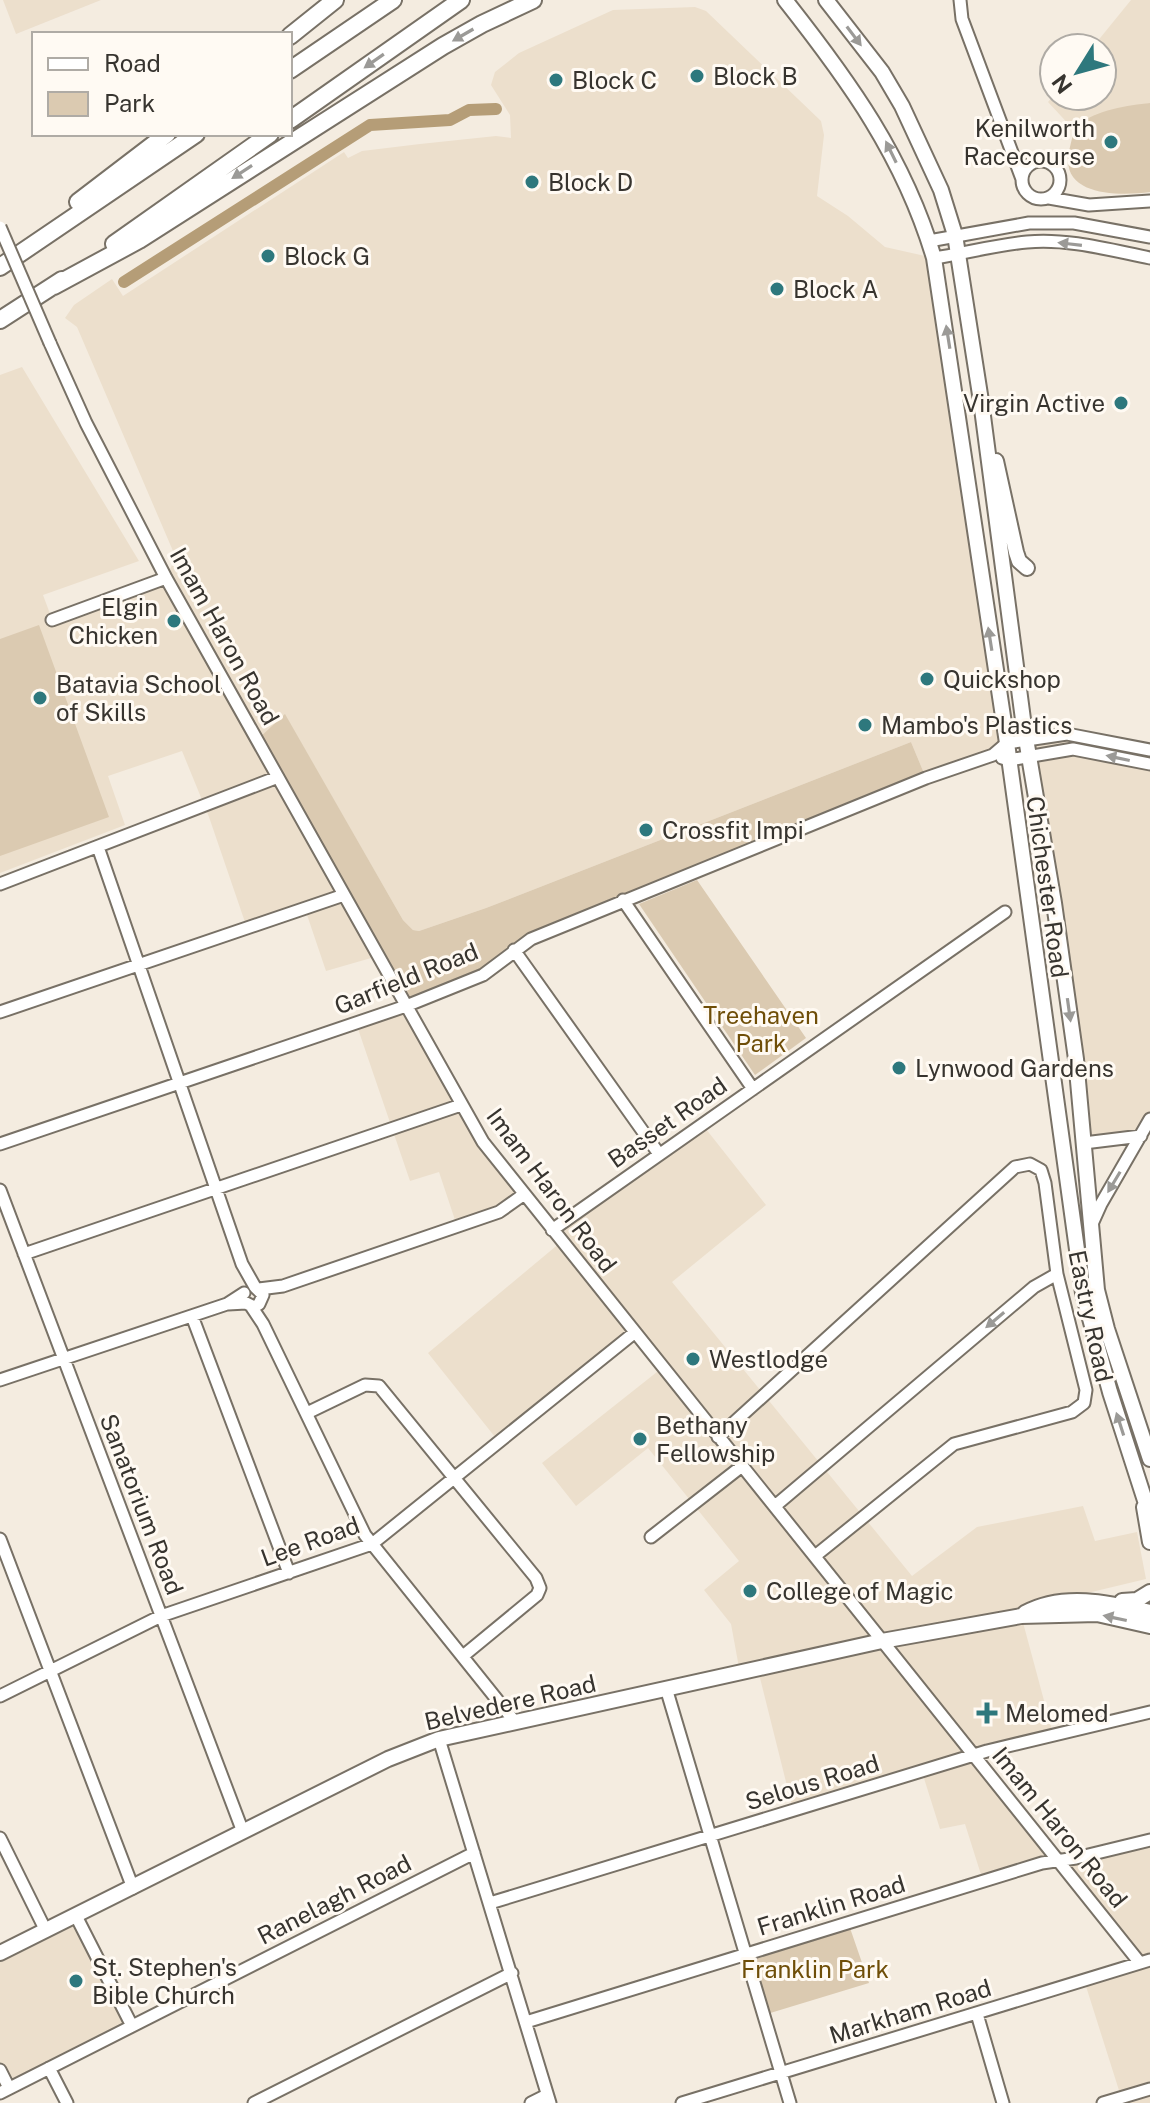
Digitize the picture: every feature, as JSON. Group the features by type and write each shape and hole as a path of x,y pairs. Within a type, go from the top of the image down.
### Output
{"highway":[{"path":"292,34 335,0"},
{"path":"292,69 393,0"},
{"path":"292,119 461,0"},
{"path":"54,286 139,240 443,46 533,0"},
{"path":"0,264 164,136"},
{"path":"0,264 193,136"},
{"path":"0,320 54,286 267,136"}],"main road":[{"name":"Chichester Road","path":"785,0 847,80 874,121 889,147 934,258 1007,743 1083,1293 1147,1510 1150,1542"},
{"name":"Chichester Road","path":"826,0 882,72 902,106 941,190 955,235 1026,740 1058,932 1100,1307 1150,1459"},
{"path":"988,453 998,465 1017,556 1027,568"},
{"path":"1106,1602 1137,1600 1150,1592"},
{"name":"Belvedere Road","path":"1021,1616 1034,1608 1051,1604 1106,1602 1150,1623"},
{"name":"Belvedere Road","path":"0,1953 388,1759 439,1739 882,1641 1021,1616 1097,1614 1150,1623"}],"street":[{"path":"960,0 962,19 1028,194 1034,198 1083,204 1150,201"},
{"path":"1004,129 1023,155 1034,162 1049,162 1075,195 1098,204"},
{"path":"1022,179 1034,162"},
{"path":"1049,198 1055,194 1061,181"},
{"path":"929,241 1029,223 1074,223 1150,237"},
{"name":"Imam Haron Road","path":"0,227 86,423 166,578 483,1142 974,1755 1145,1962"},
{"path":"934,258 1044,241 1072,243 1150,258"},
{"path":"52,620 166,578"},
{"path":"1007,743 1067,734 1150,750"},
{"name":"Garfield Road","path":"0,1144 406,1006 483,975 531,939 926,778 993,755 1007,743"},
{"path":"993,755 1009,760 1073,749 1150,764"},
{"path":"0,884 278,777"},
{"path":"98,847 263,1324 363,1532 515,1722"},
{"path":"0,1012 344,895"},
{"path":"623,900 753,1089"},
{"name":"Basset Road","path":"552,1230 1005,912"},
{"path":"514,950 659,1154"},
{"path":"24,1254 461,1105"},
{"path":"1091,1229 1101,1204 1145,1139 1150,1119"},
{"path":"1084,1143 1145,1139"},
{"name":"Eastry Road","path":"718,1437 1015,1167 1023,1163 1041,1170 1057,1274 1086,1390 1081,1407 954,1444 815,1556"},
{"name":"Sanatorium Road","path":"0,1190 243,1832"},
{"path":"0,1380 499,1212 523,1195"},
{"path":"775,1506 1034,1287 1057,1274"},
{"path":"192,1316 289,1573"},
{"name":"Lee Road","path":"0,1696 161,1616 372,1544 634,1333"},
{"path":"307,1413 365,1385 379,1386 536,1578 540,1588 537,1595 463,1656"},
{"path":"651,1537 742,1466"},
{"path":"0,1539 133,1888"},
{"path":"666,1688 790,2103"},
{"name":"Selous Road","path":"490,1903 974,1755 1150,1712"},
{"path":"439,1739 548,2099 531,2103"},
{"path":"0,1838 46,1931"},
{"name":"Franklin Road","path":"526,2022 1042,1863 1150,1840"},
{"name":"Ranelagh Road","path":"5,2090 474,1853"},
{"path":"76,1916 132,2026"},
{"name":"Markham Road","path":"682,2103 1145,1962"},
{"path":"254,2103 512,1973"},
{"path":"977,2014 1003,2103"},
{"path":"49,2068 67,2103"},
{"path":"0,2070 5,2090"},
{"path":"1103,2103 1150,2089"}],"shaded area":[{"path":"3,0 101,0 16,34"},
{"path":"1131,0 1150,0 1150,103 1118,111 1118,32 1105,32"},
{"path":"695,7 706,11 821,121 824,135 817,196 848,216 885,247 934,258 1007,743 926,778 911,742 486,908 419,931 413,930 403,920 285,715 378,956 326,971 305,909 247,928 209,817 182,751 108,776 125,825 0,873 0,375 22,367 139,561 43,595 52,619 165,578 176,558 77,327 65,318 74,305 112,279 123,296 344,152 348,158 362,151 496,136 511,138 510,115 491,85 495,72 519,53 613,10"},
{"path":"1057,112 1113,112 1083,122 1074,130"},
{"path":"1046,736 1150,750 1150,1119 1141,1136 1084,1143 1026,740"},
{"path":"406,1006 461,1105 523,1195 457,1226 439,1172 410,1181 356,1023"},
{"path":"702,1124 766,1205 672,1282 912,1576 977,1527 1083,1506 1095,1541 1137,1532 1146,1579 1033,1606 1021,1615 1053,1734 975,1755 1059,1860 1150,1840 1150,2103 1123,2103 1084,1980 1139,1963 1060,1860 983,1881 965,1824 940,1829 922,1772 793,1810 758,1670 740,1673 731,1624 704,1590 739,1561 648,1448 576,1506 542,1463 662,1368 635,1333 499,1442 428,1353 561,1242 552,1230"},
{"path":"76,1916 132,2026 0,2093 0,1953"}],"green space":[{"name":"Kenilworth Racecourse","path":"1150,103 1150,192 1107,193 1093,190 1072,176 1068,163 1071,141 1077,127 1103,112 1118,112 1118,108"},
{"path":"39,625 109,817 0,856 0,639"},
{"path":"285,714 403,920 413,930 419,931 486,908 911,742 926,778 531,939 493,969 406,1006 258,739"},
{"name":"Treehaven Park","path":"697,880 806,1038 755,1075 639,904"},
{"name":"Franklin Park","path":"850,1928 869,1983 767,2014 751,1959"}],"waterway":[{"path":"124,282 370,125 450,120 469,110 496,109"}],"place":[{"name":"Block B","path":"697,76"},
{"name":"Block C","path":"556,80"},
{"name":"Kenilworth Racecourse","path":"1111,142"},
{"name":"Block D","path":"532,182"},
{"name":"Block G","path":"268,256"},
{"name":"Block A","path":"777,289"},
{"name":"Virgin Active","path":"1121,403"},
{"name":"Elgin Chicken","path":"174,621"},
{"name":"Quickshop","path":"927,679"},
{"name":"Batavia School of Skills","path":"40,698"},
{"name":"Mambo's Plastics","path":"865,725"},
{"name":"Crossfit Impi","path":"646,830"},
{"name":"Lynwood Gardens","path":"899,1068"},
{"name":"Westlodge","path":"693,1359"},
{"name":"Bethany Fellowship","path":"640,1439"},
{"name":"College of Magic","path":"750,1591"},
{"name":"Melomed","path":"987,1713"},
{"name":"St. Stephen's Bible Church","path":"76,1981"}]}
